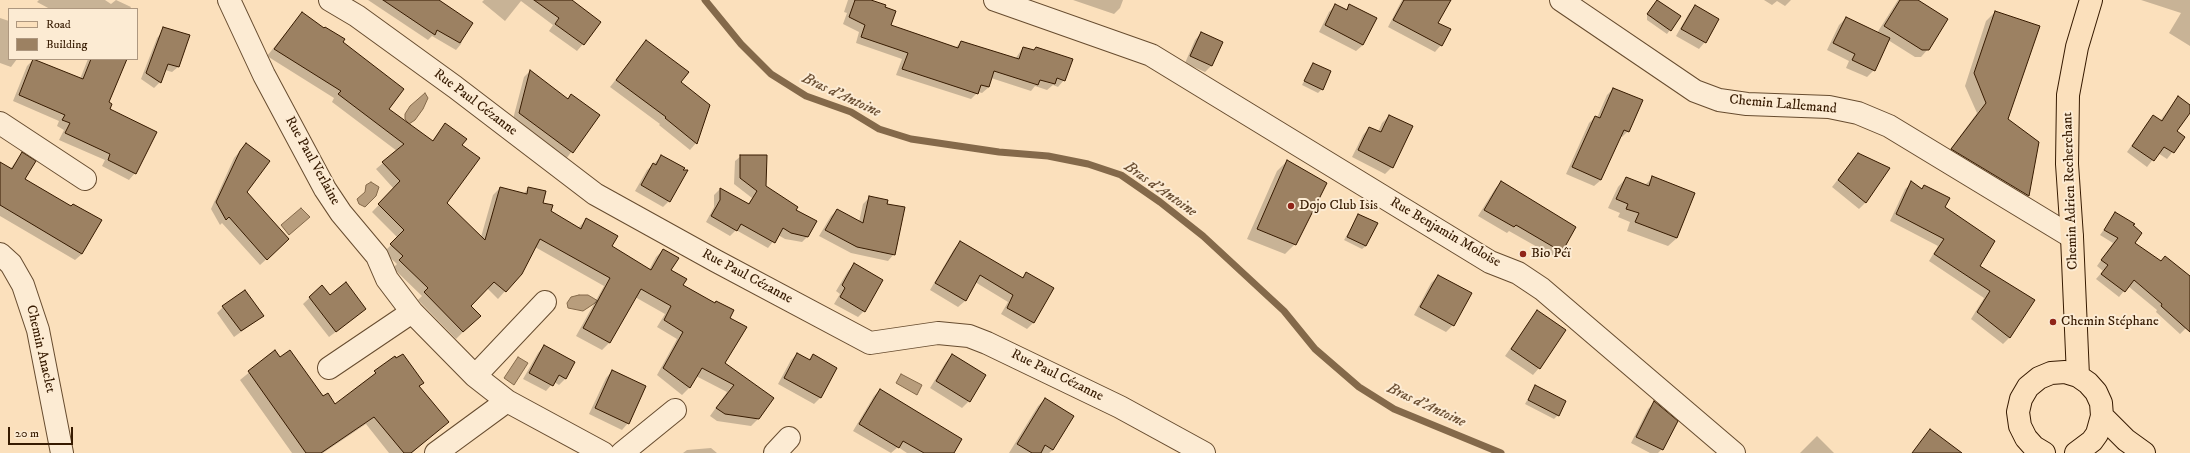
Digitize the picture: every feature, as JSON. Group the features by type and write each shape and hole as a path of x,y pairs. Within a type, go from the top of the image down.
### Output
{"main road":[{"name":"Chemin Adrien Recherchant","path":"2078,376 2072,237 2067,164 2068,95 2077,47 2091,0"},
{"name":"Chemin Adrien Recherchant","path":"2051,372 2064,346 2075,314"},
{"path":"2044,453 2034,447 2024,446 2018,412 2021,399 2028,387 2038,378 2051,372 2065,372 2078,376 2088,383 2096,392 2101,403 2101,425 2084,447"},
{"path":"2102,416 2126,440 2144,453"},
{"path":"2084,447 2126,440"}],"street":[{"name":"Rue Paul Verlaine","path":"229,0 264,75 325,189 341,213 377,256 387,279 412,312 475,376 507,401 603,453"},
{"name":"Rue Paul Cézanne","path":"330,0 357,16 449,83 595,194 716,261 870,343 938,333 969,336 987,343 1120,407 1204,453"},
{"name":"Rue Benjamin Moloise","path":"995,0 1152,55 1490,262 1518,273 1542,289 1734,453"},
{"name":"Chemin Lallemand","path":"1561,0 1695,91 1719,100 1747,104 1829,107 1858,114 1889,126 2072,237"},
{"path":"0,123 85,179"},
{"name":"Chemin Anaclet","path":"0,254 11,264 23,285 38,330 62,453"},
{"path":"475,376 545,302"},
{"path":"329,368 412,312"},
{"path":"436,453 507,401"},
{"path":"622,453 676,410"}],"shaded area":[{"path":"425,93 428,98 423,109 415,120 409,124 405,119 405,114 410,106"},
{"path":"371,182 379,187 376,196 365,207 359,204 357,199 365,192 366,185"},
{"path":"301,208 310,217 289,235 281,225"},
{"path":"588,295 598,301 583,311 568,308 567,303 571,297"},
{"path":"518,357 528,363 514,385 504,378"},
{"path":"901,374 922,385 917,395 896,383"}],"building":[{"path":"383,0 439,0 473,23 460,43 437,30 435,35"},
{"path":"534,0 572,0 601,22 584,45 555,24 559,18"},
{"path":"855,0 871,0 886,5 885,7 896,11 891,25 958,48 961,41 1019,59 1023,47 1034,50 1036,47 1073,59 1065,81 1057,78 1055,84 1040,80 1038,85 994,71 989,87 981,85 978,94 902,69 908,53 861,37 865,25 849,17"},
{"path":"1404,0 1451,0 1438,23 1451,29 1442,46 1393,20"},
{"path":"1657,0 1681,16 1671,31 1647,14"},
{"path":"1900,0 1918,0 1948,19 1929,50 1922,50 1884,26"},
{"path":"1335,4 1347,10 1349,4 1377,18 1363,45 1325,25"},
{"path":"1695,5 1719,19 1706,43 1681,29"},
{"path":"1995,11 2040,26 2008,119 2039,142 2029,196 1951,149 1986,103 1974,73"},
{"path":"302,12 324,28 325,27 345,39 343,42 404,89 389,109 433,141 445,123 467,139 462,145 480,158 447,203 485,240 500,187 527,194 528,187 546,191 543,203 553,205 551,211 581,229 586,218 618,236 612,246 651,270 663,249 679,258 671,270 687,279 683,285 715,303 716,301 734,310 730,318 747,327 725,363 774,398 759,419 725,414 716,408 734,385 702,368 690,388 663,368 683,332 664,320 671,306 641,289 610,343 583,328 610,278 540,239 522,274 506,292 494,282 471,306 481,316 463,332 424,292 428,288 399,260 403,256 390,244 404,230 378,204 400,181 382,162 404,144 338,94 341,91 274,49"},
{"path":"1846,17 1890,38 1875,71 1852,60 1855,54 1833,43"},
{"path":"163,27 190,35 179,67 168,64 161,83 146,73"},
{"path":"1201,32 1223,42 1212,66 1190,56"},
{"path":"646,40 689,72 681,82 710,105 697,144 665,118 666,117 616,80"},
{"path":"33,60 83,79 91,60 127,60 109,102 112,104 110,109 157,132 136,174 108,160 110,154 65,133 70,123 62,120 65,115 19,95"},
{"path":"1313,63 1331,71 1323,90 1304,81"},
{"path":"530,70 568,99 571,94 600,115 573,153 519,113"},
{"path":"1613,88 1643,100 1629,132 1624,130 1601,180 1572,167 1595,116 1600,118"},
{"path":"2178,96 2190,105 2190,113 2177,131 2185,137 2174,153 2164,147 2154,161 2132,146 2153,115 2162,121"},
{"path":"1389,115 1413,126 1393,168 1358,150 1369,127 1381,132"},
{"path":"246,143 270,161 247,192 289,239 267,260 229,217 226,220 216,202 240,151"},
{"path":"22,152 36,161 25,179 71,206 73,204 102,220 82,254 0,205 0,162 12,169"},
{"path":"1858,153 1890,168 1866,203 1838,180"},
{"path":"661,155 685,168 683,170 688,170 670,202 641,185 653,163 656,165"},
{"path":"740,155 767,155 766,186 798,207 796,210 817,221 808,237 791,233 783,228 775,243 741,224 737,231 711,216 720,200 720,188 749,204 757,191 740,178"},
{"name":"Dojo Club Isis","path":"1287,160 1327,183 1296,245 1257,229"},
{"path":"1652,176 1695,193 1677,238 1635,222 1639,213 1626,209 1628,204 1616,199 1626,177 1649,186"},
{"path":"1501,181 1576,227 1562,252 1516,225 1514,227 1484,210"},
{"path":"1911,181 1922,189 1924,185 1950,198 1945,207 1995,241 1980,266 2035,300 2010,338 1977,312 1990,291 1934,254 1944,239 1896,214"},
{"path":"869,196 888,200 887,204 905,207 895,255 857,247 825,230 837,209 863,223"},
{"path":"2115,212 2135,224 2133,225 2142,233 2135,243 2161,261 2165,256 2190,276 2190,332 2161,306 2162,304 2134,280 2125,292 2101,274 2108,265 2101,260 2118,238 2104,230"},
{"path":"1358,214 1378,223 1366,246 1347,237"},
{"path":"960,241 1023,278 1026,272 1054,288 1034,323 1007,308 1013,295 980,275 966,301 935,283"},
{"path":"854,263 883,280 865,312 840,297 845,288 842,285"},
{"path":"1438,275 1472,293 1454,326 1420,307"},
{"path":"346,282 366,309 336,332 309,297 322,285 330,295"},
{"path":"245,290 264,316 241,331 222,306"},
{"path":"1537,310 1566,330 1540,369 1511,349"},
{"path":"544,345 575,362 566,379 559,375 553,386 529,373"},
{"path":"275,350 280,357 290,350 323,396 328,393 335,404 376,373 374,371 395,356 396,358 403,354 424,383 419,386 449,422 411,453 404,453 374,417 321,453 306,453 248,371"},
{"path":"797,353 810,360 813,354 837,368 821,398 784,378"},
{"path":"952,354 986,375 970,402 936,381"},
{"path":"612,370 646,386 629,424 595,408"},
{"path":"1535,385 1566,401 1559,416 1528,400"},
{"path":"880,389 962,439 954,453 924,453 903,441 899,448 859,424"},
{"path":"1045,398 1074,416 1053,450 1045,445 1041,453 1032,453 1017,444"},
{"path":"1654,401 1678,421 1663,450 1636,437"},
{"path":"1930,429 1962,453 1912,453"}],"waterway":[{"name":"Bras d'Antoine","path":"705,0 741,44 771,74 806,96 851,112 879,129 911,139 999,152 1048,156 1088,164 1121,175 1160,202 1203,236 1284,311 1315,349 1359,387 1394,409 1501,453"}],"place":[{"name":"Dojo Club Isis","path":"1291,206"},
{"name":"Bio Péï","path":"1523,254"},
{"name":"Chemin Stéphane","path":"2053,322"}]}
